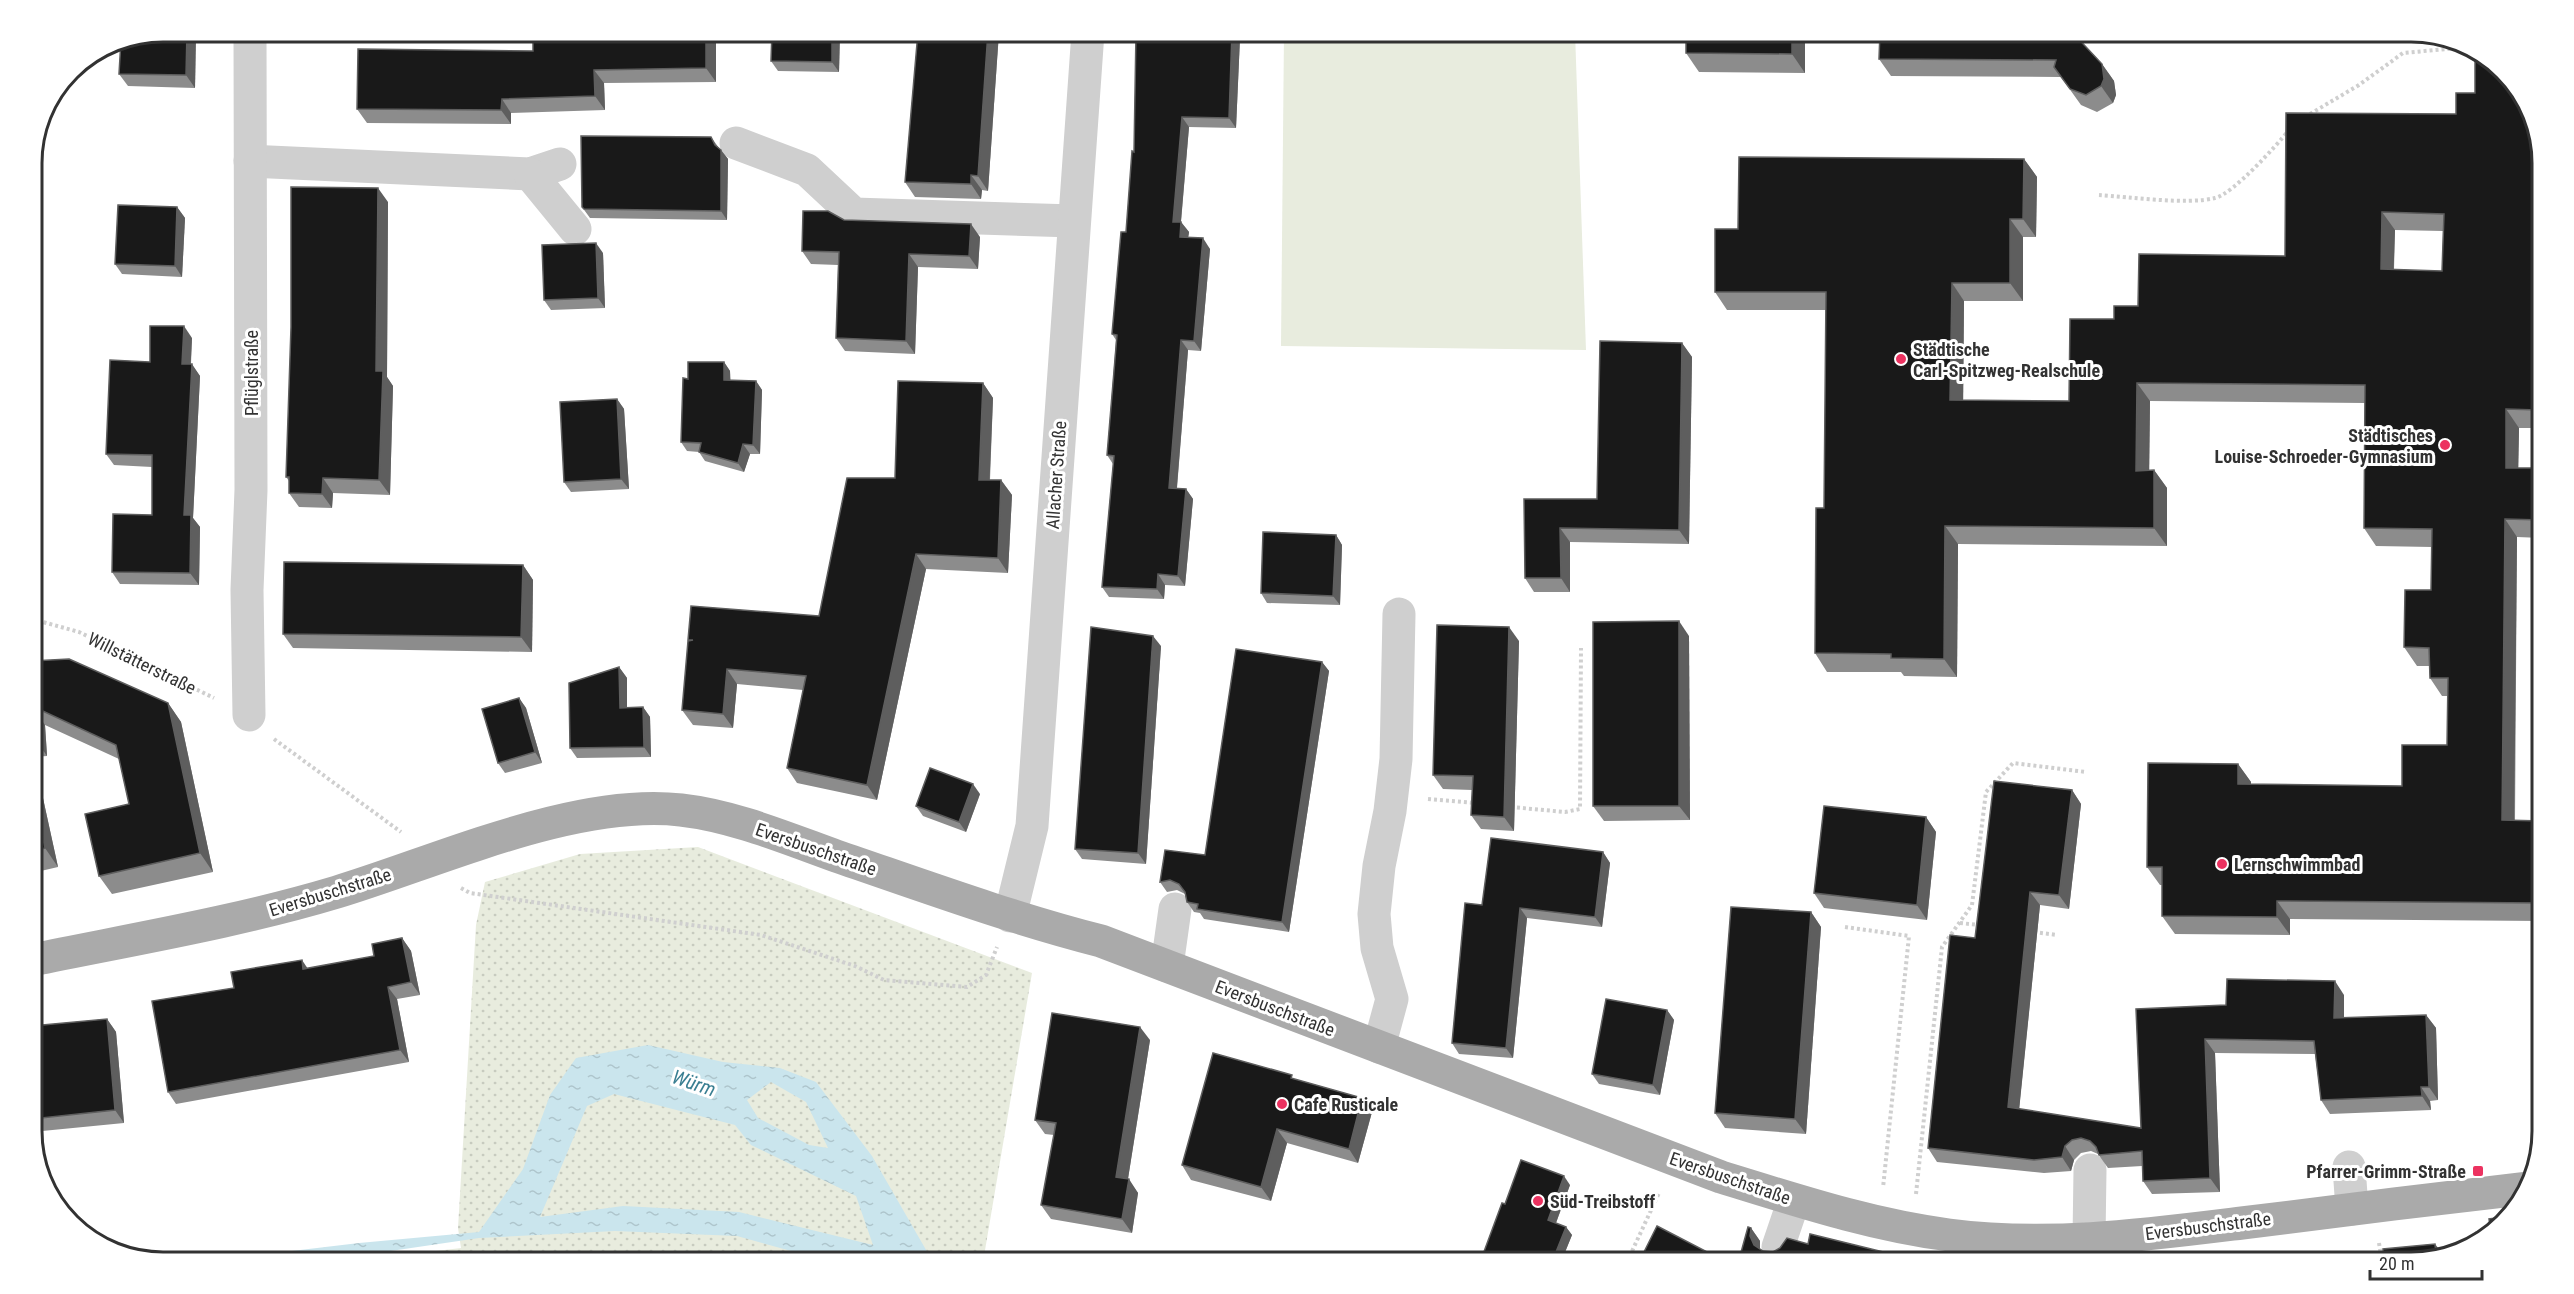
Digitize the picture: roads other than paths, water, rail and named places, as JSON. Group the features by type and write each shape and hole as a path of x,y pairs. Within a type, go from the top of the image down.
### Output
{"main road":[{"name":"Eversbuschstraße","path":"42,958 249,916 336,892 527,830 586,815 647,807 681,810 708,814 763,830 1010,916 1101,941 1674,1159 1794,1200 1912,1229 1949,1236 2010,1240 2090,1239 2517,1189"}],"street":[{"name":"Pflüglstraße","path":"249,715 247,590 251,490 250,42"},
{"name":"Allacher Straße","path":"1010,916 1032,826 1087,42"},
{"path":"736,143 807,170 854,214 1074,221"},
{"path":"250,161 530,174 560,164"},
{"path":"530,174 575,229"},
{"path":"1379,1047 1392,999 1377,948 1374,914 1396,759 1399,614"},
{"path":"1167,966 1176,909"},
{"path":"2349,1167 2352,1209"},
{"path":"2090,1170 2090,1239"},
{"path":"1778,1247 1794,1200"}],"water":[{"name":"Würm","path":"648,1045 723,1062 780,1068 816,1082 872,1156 927,1252 795,1252 737,1236 615,1231 479,1238 384,1252 283,1252 479,1232 523,1169 550,1095 576,1058","holes":["771,1082 806,1102 828,1148 809,1145 758,1118 747,1100","614,1094 735,1125 751,1145 856,1196 873,1245 739,1212 623,1206 540,1217 587,1106"]}],"place":[{"name":"Städtische Carl-Spitzweg-Realschule","path":"1901,359"},
{"name":"Städtisches Louise-Schroeder-Gymnasium","path":"2445,445"},
{"name":"Lernschwimmbad","path":"2222,864"},
{"name":"Cafe Rusticale","path":"1282,1104"},
{"name":"Pfarrer-Grimm-Straße","path":"2478,1171"},
{"name":"Süd-Treibstoff","path":"1538,1201"}]}
